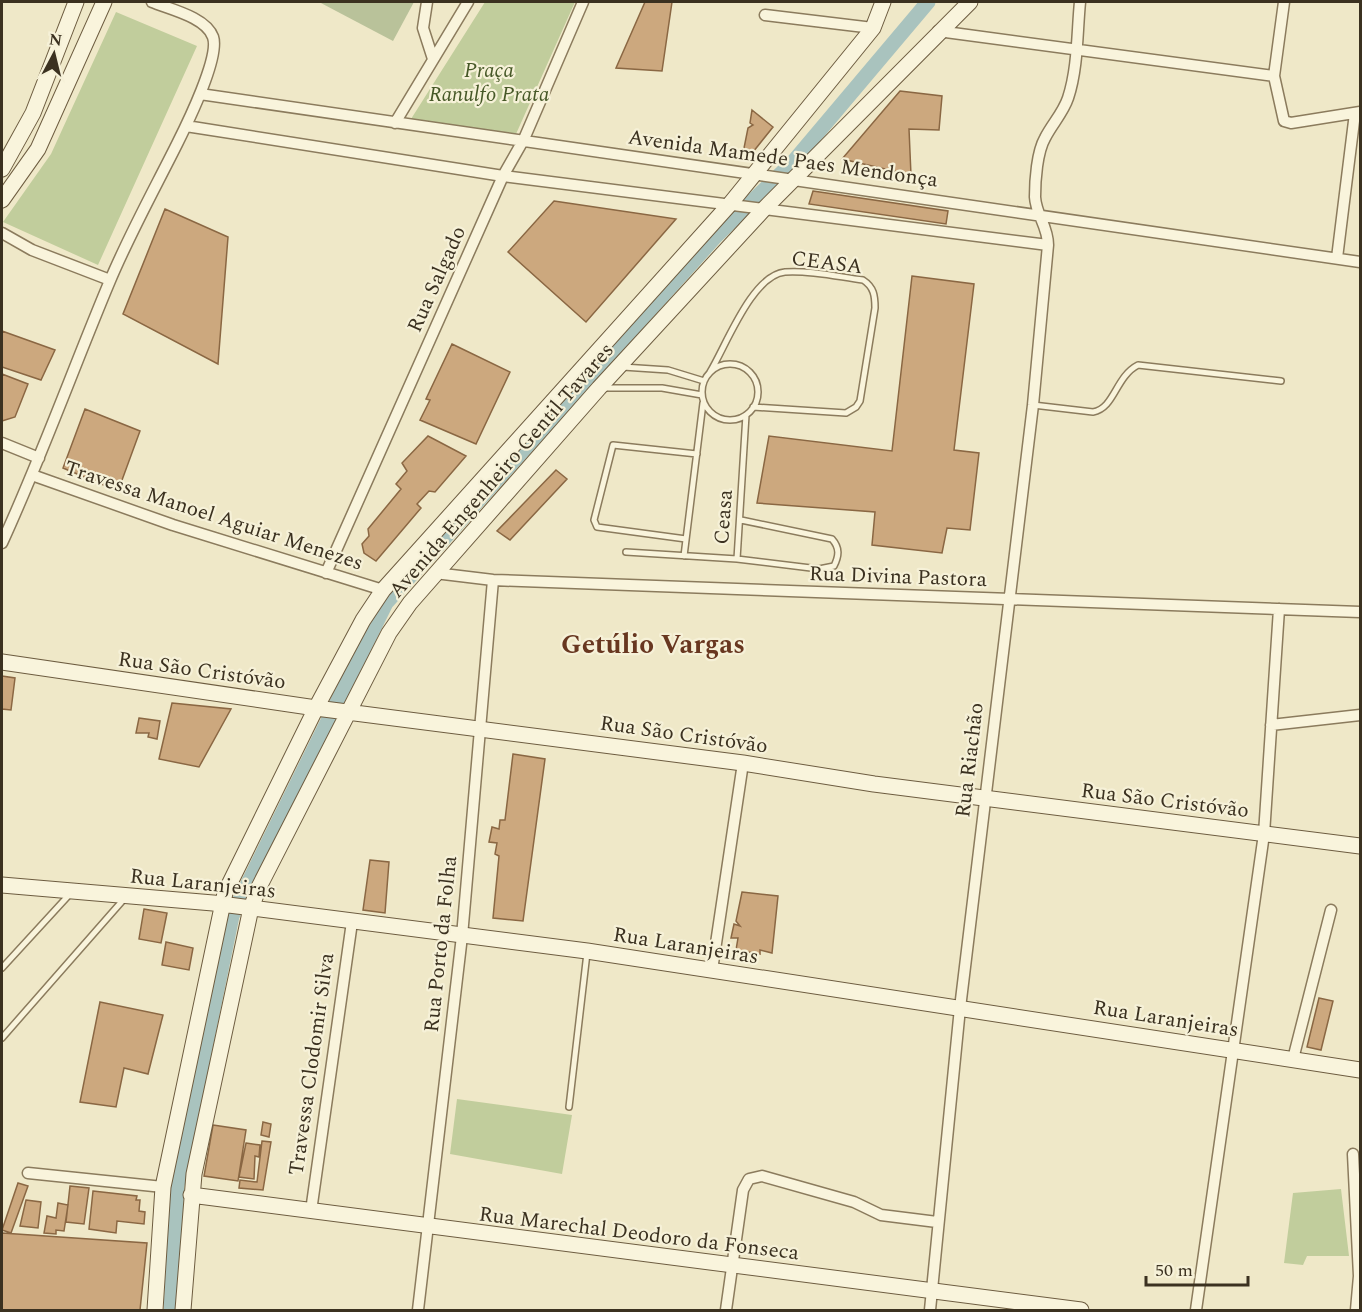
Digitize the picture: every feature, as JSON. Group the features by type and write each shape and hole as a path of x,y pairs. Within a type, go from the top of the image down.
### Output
{"main road":[{"path":"2,169 33,112 76,2"},
{"path":"2,200 38,149 104,2"},
{"name":"Avenida Engenheiro Gentil Tavares","path":"155,1311 163,1187 225,905 318,708 363,620 383,590 732,205 873,28 883,2"},
{"name":"Avenida Engenheiro Gentil Tavares","path":"183,1311 191,1195 250,908 259,886 389,633 435,573 760,210 938,31 970,2"},
{"name":"Rua São Cristóvão","path":"2,662 318,708 1360,846"},
{"name":"Rua Laranjeiras","path":"2,885 225,905 587,951 1360,1070"},
{"name":"Rua Marechal Deodoro da Fonseca","path":"191,1195 1081,1311"}],"street":[{"path":"2,543 32,476 110,280 186,126 210,65 213,38 201,23 152,2"},
{"path":"427,2 423,28 433,59"},
{"path":"395,123 468,2"},
{"name":"Rua Salgado","path":"327,573 503,176 524,139 583,2"},
{"name":"Rua Riachão","path":"930,1311 937,1222 960,1008 1033,405 1048,244 1045,222 1039,216 1035,197 1041,148 1068,99 1080,2"},
{"path":"1284,2 1274,76 1282,118 1287,123 1358,113 1337,258"},
{"path":"765,15 873,28"},
{"path":"938,31 1274,76"},
{"name":"Avenida Mamede Paes Mendonça","path":"200,94 1360,261"},
{"path":"186,126 503,176 760,210 1048,244"},
{"path":"2,233 32,250 110,280"},
{"path":"2,443 39,458"},
{"name":"Travessa Manoel Aguiar Menezes","path":"32,476 173,525 383,590"},
{"name":"Rua Divina Pastora","path":"435,573 493,580 1360,612"},
{"name":"Rua Porto da Folha","path":"418,1311 462,936 493,580"},
{"path":"1196,1311 1264,834 1279,609"},
{"path":"1271,725 1360,715"},
{"path":"712,970 742,763"},
{"path":"1293,1059 1331,909"},
{"name":"Travessa Clodomir Silva","path":"311,1212 351,922"},
{"path":"1353,1154 1359,1276 1356,1311"},
{"path":"28,1173 163,1187"},
{"path":"726,1311 743,1190 750,1179 762,1176 854,1202 881,1215 937,1222"}],"lane":[{"name":"CEASA","path":"710,372 753,295 771,276 787,272 863,280 869,284 875,296 875,309 860,401 856,407 846,413 753,407"},
{"path":"704,403 710,412 719,418 735,420 746,415 753,407 757,388 747,371 729,364 710,372"},
{"path":"1033,405 1093,412 1101,410 1107,405 1120,379 1138,365 1281,381"},
{"path":"620,366 668,370 704,381"},
{"name":"Ceasa","path":"710,372 704,381 702,395 704,403 684,556 737,559 746,415"},
{"path":"599,388 662,388 702,395"},
{"path":"686,539 597,527 594,520 613,445 697,454"},
{"path":"737,559 819,569 834,566 838,558 837,544 832,539 741,520"},
{"path":"627,552 684,556"},
{"path":"2,968 73,892"},
{"path":"2,1038 127,896"},
{"path":"569,1107 587,951"}],"green space":[{"path":"319,2 414,2 393,41"},
{"name":"Praça Ranulfo Prata","path":"485,2 575,2 516,134 411,119"},
{"path":"116,12 197,46 98,265 3,222 51,154"},
{"path":"457,1099 572,1115 562,1174 450,1154"},
{"path":"1341,1189 1349,1256 1307,1256 1303,1265 1284,1263 1293,1193"}],"building":[{"path":"645,2 672,2 662,71 616,68"},
{"path":"900,91 942,96 939,130 909,129 911,175 842,159"},
{"path":"752,110 773,127 753,152 744,148 748,128 753,125 750,123"},
{"path":"813,191 948,211 946,224 809,204"},
{"path":"554,201 676,219 586,322 508,252"},
{"path":"165,209 228,237 218,364 123,314"},
{"path":"912,276 974,284 954,450 979,453 970,530 947,528 942,553 872,545 875,512 757,503 769,436 892,451"},
{"path":"2,331 55,350 41,380 2,367"},
{"path":"452,344 510,372 476,444 420,420 430,400 426,399"},
{"path":"2,374 28,384 15,417 2,421"},
{"path":"85,409 140,431 118,491 63,468"},
{"path":"428,436 466,456 435,492 429,491 417,504 421,508 376,561 364,553 362,544 369,536 368,529 401,489 396,484 407,471 402,463"},
{"path":"556,470 567,479 510,540 497,531"},
{"path":"2,676 15,678 11,710 2,709"},
{"path":"172,703 231,709 199,767 159,759"},
{"path":"139,718 160,721 157,739 148,737 149,733 136,733"},
{"path":"513,754 545,759 523,921 493,918 499,856 495,854 497,843 489,842 492,827 499,829 500,820 505,820"},
{"path":"370,860 389,862 385,913 363,910"},
{"path":"742,892 778,896 772,953 760,950 760,954 736,950 738,938 731,938 734,924 740,926 736,921"},
{"path":"144,909 167,913 161,943 139,939"},
{"path":"166,942 193,948 189,970 162,965"},
{"path":"1319,998 1333,1001 1321,1050 1307,1047"},
{"path":"100,1002 163,1015 148,1074 124,1068 116,1107 80,1102"},
{"path":"263,1122 271,1124 269,1137 261,1135"},
{"path":"213,1125 246,1130 238,1181 204,1176"},
{"path":"262,1141 271,1142 263,1190 239,1188 240,1180 257,1182"},
{"path":"246,1143 260,1145 259,1157 255,1156 254,1179 239,1177"},
{"path":"18,1183 28,1186 11,1233 2,1230"},
{"path":"70,1186 89,1188 84,1224 66,1222"},
{"path":"93,1191 137,1196 136,1200 140,1200 139,1211 145,1212 144,1224 117,1221 116,1233 89,1229"},
{"path":"26,1200 41,1202 38,1228 20,1226"},
{"path":"58,1203 68,1205 64,1231 56,1230 56,1234 44,1233 47,1216 56,1218"},
{"path":"2,1233 147,1243 140,1310 2,1310"}],"waterway":[{"path":"171,1310 177,1186 232,916 386,603 716,236 793,162 928,2"}],"district":[{"name":"Getúlio Vargas","path":"653,644"}]}
